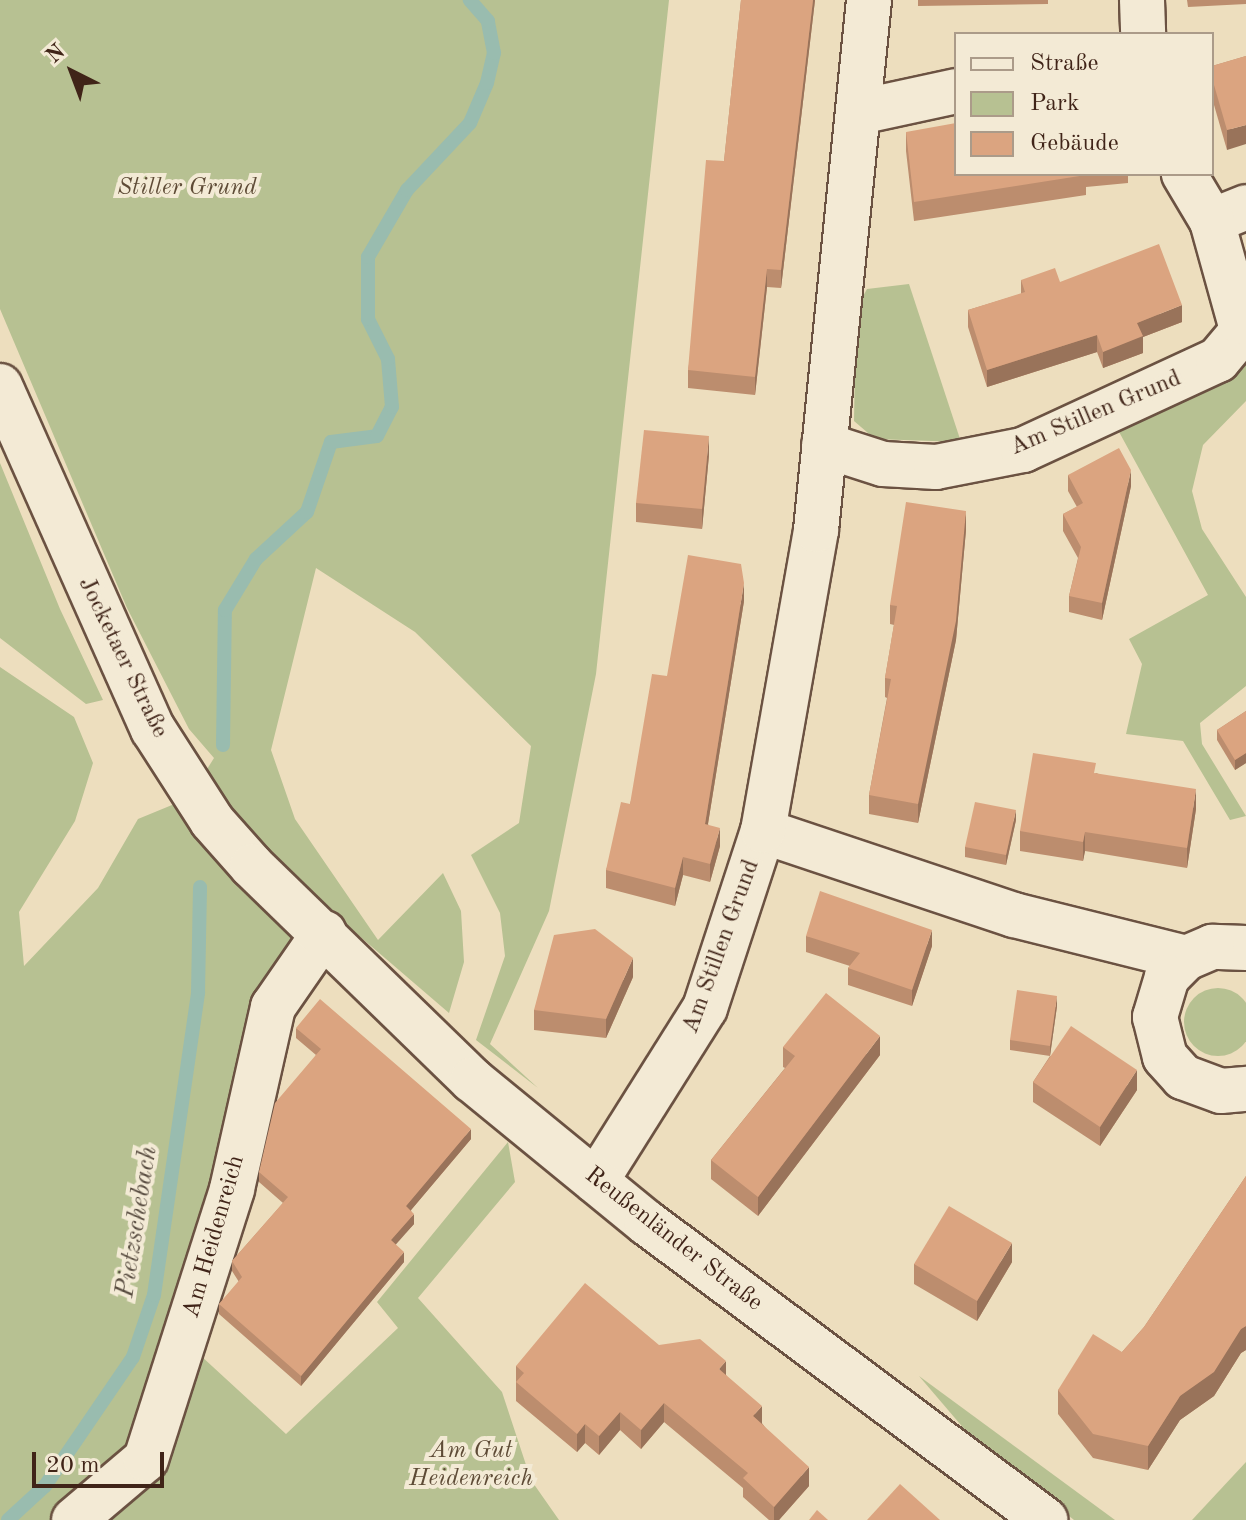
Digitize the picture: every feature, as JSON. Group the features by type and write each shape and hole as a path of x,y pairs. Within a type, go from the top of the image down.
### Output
{"street":[{"name":"Am Stillen Grund","path":"596,1181 705,1008 763,831 801,648 869,0"},
{"path":"1142,0 1143,32"},
{"path":"859,112 954,91"},
{"name":"Am Stillen Grund","path":"824,445 883,464 936,467 1023,450 1218,360 1240,334 1229,214 1186,176"},
{"name":"Jocketaer Straße","path":"0,386 153,729 212,821 324,933"},
{"name":"Am Stillen Grund","path":"763,831 1014,915 1186,958 1212,947 1246,948"},
{"name":"Reußenländer Straße","path":"324,933 472,1080 596,1181 1045,1520"},
{"name":"Am Heidenreich","path":"74,1520 146,1459 232,1189 273,1007 324,933"},
{"path":"1186,958 1158,995 1156,1027 1165,1057 1200,1086 1246,1089"}],"green space":[{"path":"0,0 669,0 596,674 549,911 490,1044 538,1088 476,1040 505,956 500,913 471,855 519,823 531,746 415,632 316,568 271,750 295,819 378,940 443,873 461,911 464,962 449,1013 336,916 289,946 188,1344 286,1434 398,1328 377,1302 508,1142 515,1182 418,1298 502,1392 531,1480 559,1520 0,1520 0,667 74,717 93,763 75,821 19,912 24,966 98,888 138,819 189,798 214,758 189,729 127,608 0,309"},
{"path":"909,284 961,442 875,439 854,421 856,309 867,289"},
{"path":"1246,363 1246,401 1203,445 1192,491 1202,529 1246,597 1246,686 1200,723 1202,744 1246,816 1230,820 1183,741 1126,734 1142,664 1129,639 1208,595 1118,430"},
{"path":"0,463 60,609 103,700 86,704 0,638"},
{"path":"1211,989 1225,989 1237,994 1246,1003 1247,1039 1237,1050 1225,1055 1211,1055 1199,1050 1190,1041 1185,1029 1185,1015 1190,1003 1199,994"},
{"path":"919,1376 1115,1520 1074,1520 966,1431"},
{"path":"1246,1462 1246,1520 1192,1520"}],"building":[{"path":"741,0 813,0 781,270 767,269 755,377 688,370 706,160 724,161"},
{"path":"1246,56 1246,125 1227,130 1214,85 1214,65"},
{"path":"954,123 954,176 1080,176 914,202 906,132"},
{"path":"1159,244 1182,305 1137,323 1143,336 1103,352 1097,335 987,370 968,310 1025,292 1021,280 1055,268 1060,282"},
{"path":"644,430 709,436 702,509 636,503"},
{"path":"1119,448 1131,470 1102,603 1069,596 1081,547 1063,514 1083,503 1068,475"},
{"path":"906,502 966,511 956,621 918,804 869,795 891,679 885,678 897,606 890,605"},
{"path":"688,555 741,564 744,583 705,824 720,828 710,864 683,857 675,888 606,870 621,802 630,804 652,674 667,676"},
{"path":"1246,711 1246,753 1235,760 1217,730"},
{"path":"1033,753 1096,763 1094,773 1196,789 1187,848 1085,832 1083,842 1020,831"},
{"path":"975,802 1016,810 1006,855 965,847"},
{"path":"820,891 932,930 912,990 848,968 860,953 806,936"},
{"path":"595,929 633,958 606,1019 534,1010 554,935"},
{"path":"1017,990 1057,996 1050,1046 1010,1040"},
{"path":"826,993 880,1036 758,1197 711,1160 795,1056 783,1047"},
{"path":"320,999 471,1129 406,1206 414,1214 391,1240 404,1252 301,1376 219,1304 242,1277 232,1261 288,1197 259,1172 275,1103 321,1049 296,1028"},
{"path":"1071,1026 1137,1070 1100,1127 1033,1082"},
{"path":"1246,1176 1246,1326 1214,1372 1180,1396 1148,1446 1093,1434 1058,1390 1093,1334 1122,1352 1144,1327"},
{"path":"949,1206 1012,1243 977,1301 914,1264"},
{"path":"585,1283 659,1345 700,1339 726,1361 719,1369 762,1406 753,1416 809,1467 774,1507 743,1478 748,1473 664,1403 641,1430 620,1412 599,1436 585,1424 577,1434 516,1382 524,1373 516,1366"},
{"path":"900,1484 940,1520 867,1520"},
{"path":"817,1510 828,1520 809,1520"}],"waterway":[{"name":"Pietzschebach","path":"223,745 225,610 256,559 307,512 331,442 377,436 392,407 388,359 368,319 368,257 407,190 470,123 487,83 494,53 488,21 470,0"},
{"name":"Pietzschebach","path":"8,1520 45,1486 133,1357 154,1295 198,992 200,887"}],"park label":[{"name":"Stiller Grund","path":"187,189"},
{"name":"Am Gut Heidenreich","path":"471,1466"}]}
